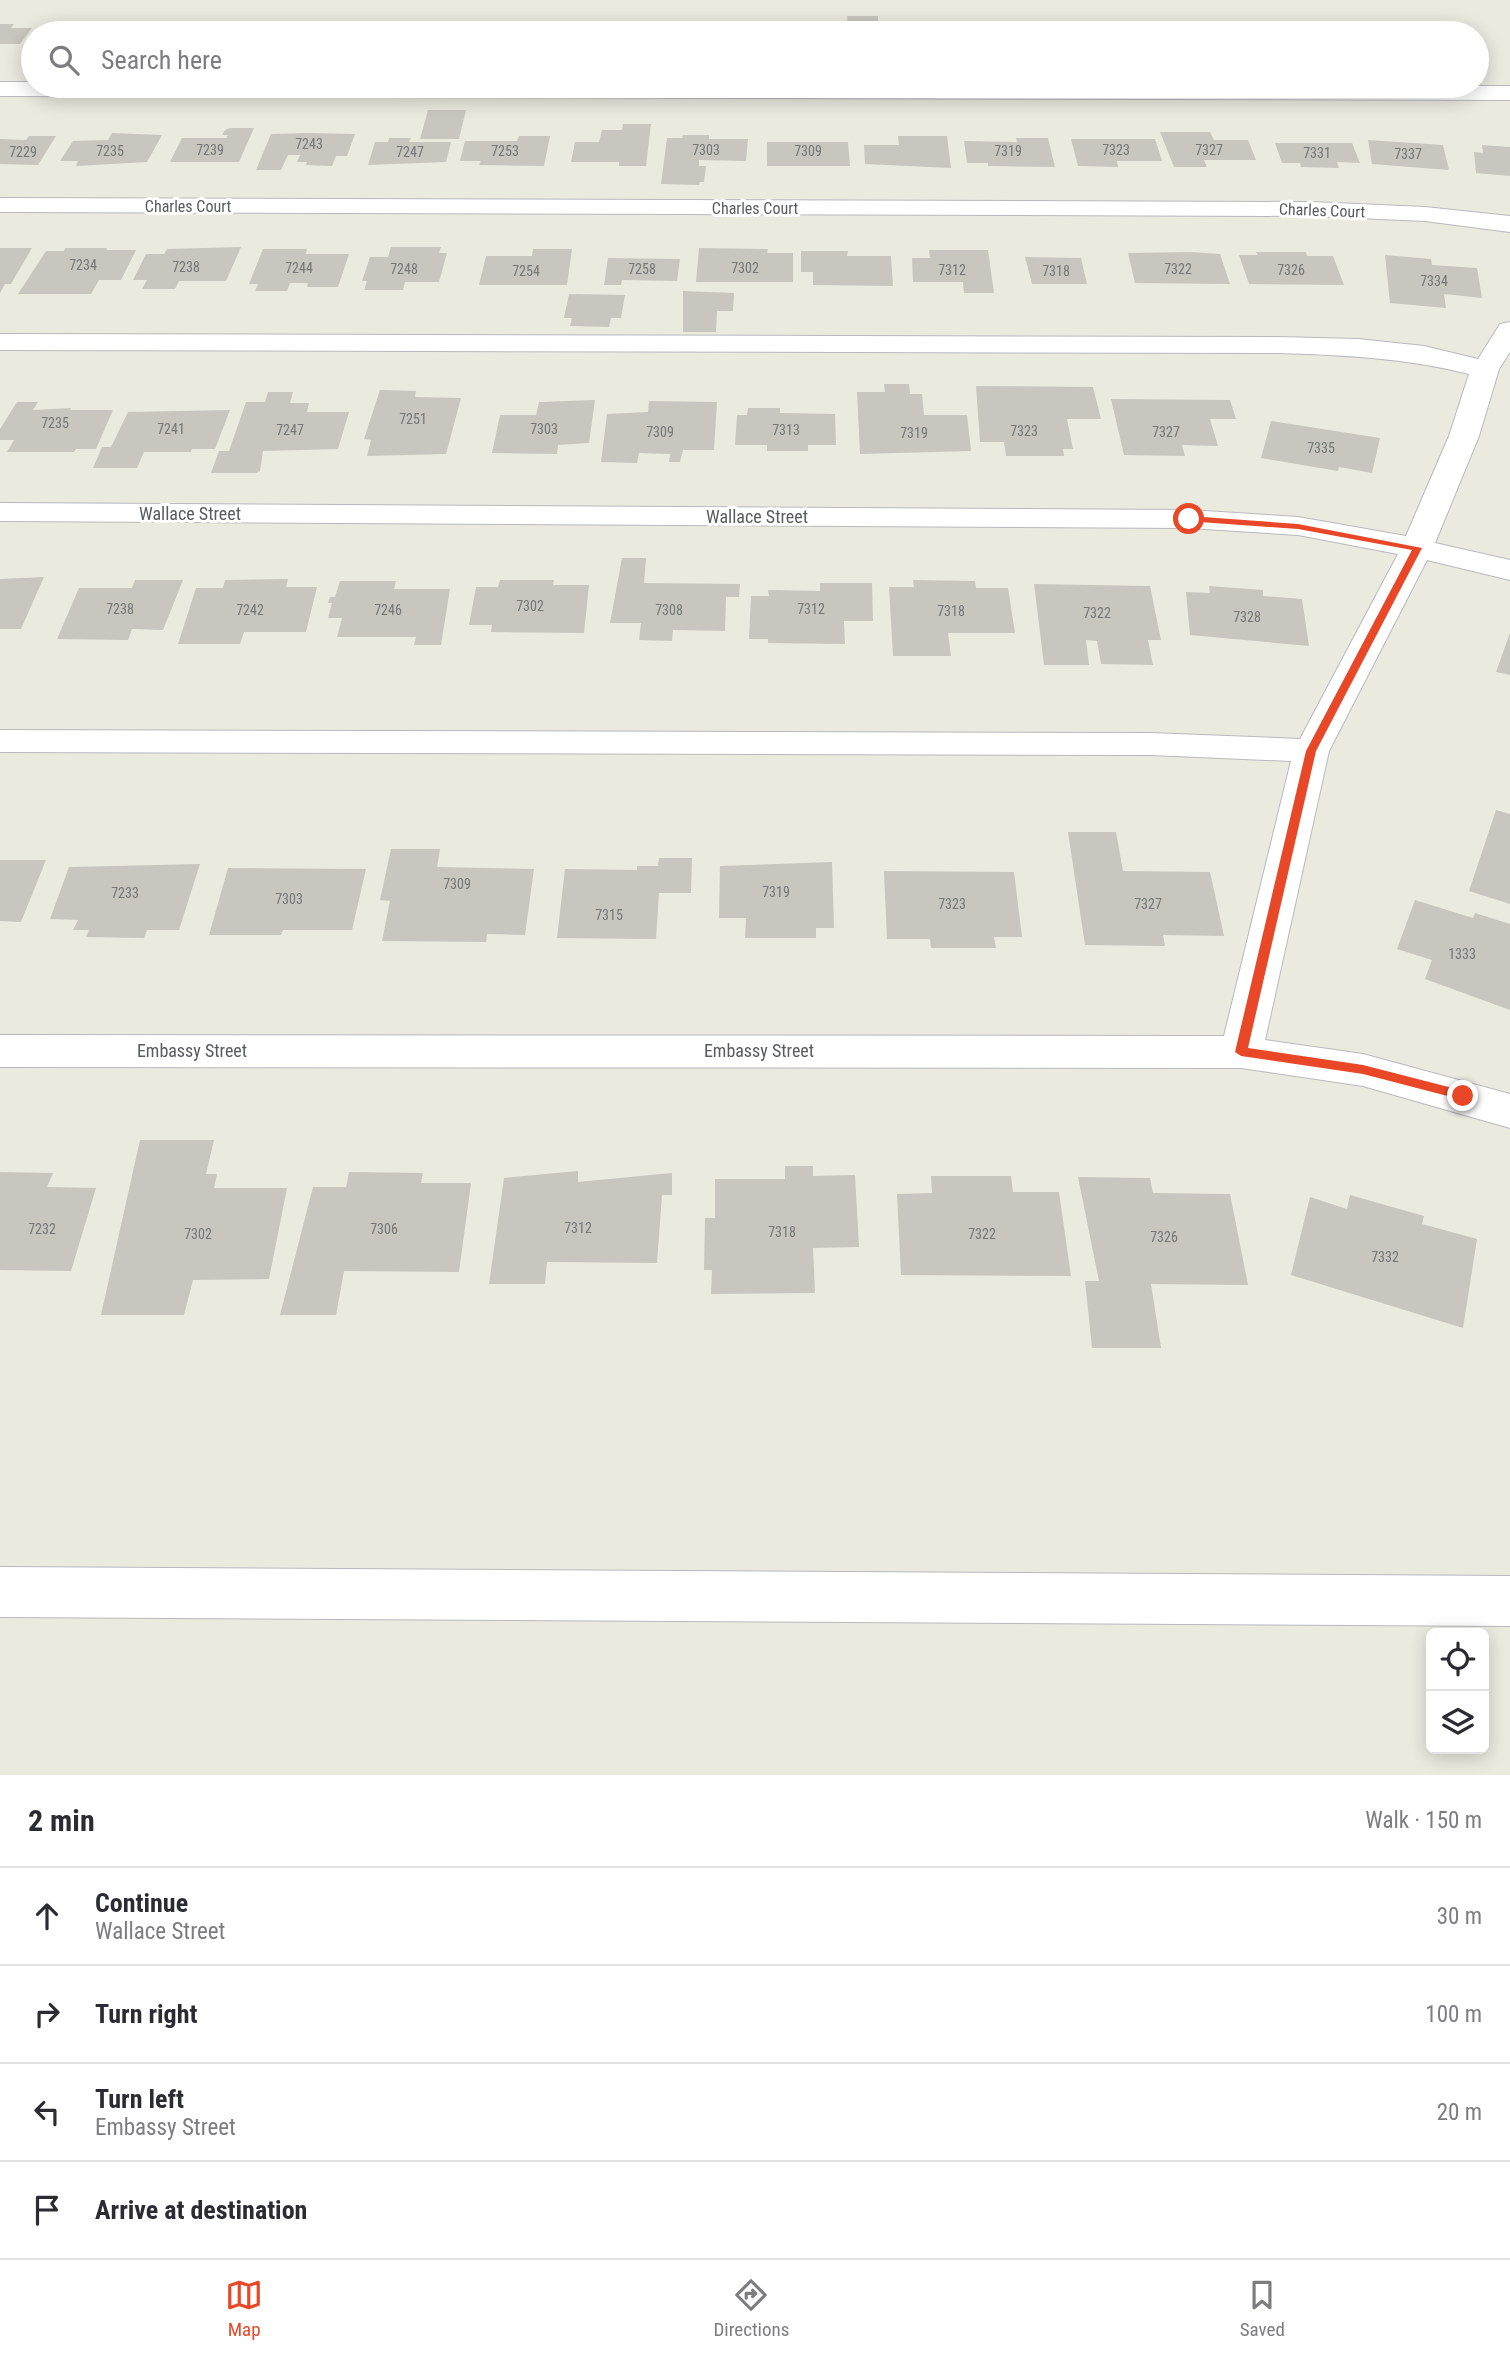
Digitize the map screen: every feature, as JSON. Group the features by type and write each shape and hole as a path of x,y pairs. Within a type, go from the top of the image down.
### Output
{"street":[{"path":"0,89 21,89"},
{"path":"1489,93 1510,93"},
{"name":"Charles Court","path":"0,205 1312,209 1425,214 1510,224"},
{"path":"1241,1052 1311,751 1417,548 1464,436 1485,369 1510,330"},
{"path":"0,342 1278,345 1358,347 1424,354 1485,369"},
{"name":"Wallace Street","path":"0,512 1189,519 1298,526 1417,548 1510,570"},
{"path":"0,741 435,740 1016,746 1235,744 1311,751"},
{"name":"Embassy Street","path":"0,1051 1241,1052 1363,1070 1510,1111"},
{"path":"0,1592 1510,1601"}],"building":[{"path":"847,16 878,16 878,21 847,21"},
{"path":"0,24 14,24 11,28 21,28 20,44 0,44"},
{"path":"428,110 466,110 459,139 420,139"},
{"path":"623,124 651,124 646,166 619,166 619,162 571,162 575,142 599,142 602,130 622,130"},
{"path":"230,128 254,128 239,162 170,162 182,138 226,138 228,135 222,135"},
{"path":"1160,132 1210,132 1214,140 1248,140 1256,160 1204,160 1207,167 1174,167"},
{"path":"112,133 162,135 147,162 76,166 78,161 60,161 73,141 108,140"},
{"path":"271,134 355,134 347,156 336,156 332,166 306,165 307,162 297,162 300,155 288,155 281,170 256,170"},
{"path":"683,135 709,135 709,139 748,139 746,161 699,160 699,166 706,166 704,182 699,185 661,184 667,138 682,138"},
{"path":"29,136 56,136 38,165 0,164 0,139 26,140"},
{"path":"519,136 550,136 544,166 479,165 481,161 460,161 465,141 517,141"},
{"path":"898,136 947,136 951,168 865,164 864,145 899,145"},
{"path":"389,138 411,138 409,142 451,142 446,162 368,165 375,142 388,142"},
{"path":"1016,138 1048,138 1055,167 967,163 964,141 1017,142"},
{"path":"1071,139 1155,139 1162,161 1117,161 1118,167 1078,166"},
{"path":"1368,140 1443,145 1449,170 1372,164"},
{"path":"767,142 848,142 850,166 767,166"},
{"path":"1275,143 1352,143 1360,163 1337,162 1339,168 1301,167 1300,163 1282,163"},
{"path":"1482,145 1510,147 1510,176 1476,173 1474,152 1483,153"},
{"path":"241,247 226,281 179,281 175,289 142,289 147,280 133,280 146,254 164,254 167,249"},
{"path":"391,247 441,247 439,253 447,253 439,282 405,282 403,290 364,290 367,281 362,281 370,257 388,257"},
{"path":"0,248 32,248 11,284 5,284 0,293"},
{"path":"65,248 136,250 121,280 99,280 91,294 18,294 46,251 64,251"},
{"path":"699,248 768,249 767,253 793,253 793,282 696,282"},
{"path":"263,249 307,249 306,254 349,254 338,287 307,287 308,283 290,283 287,291 255,291 258,284 249,284"},
{"path":"533,249 572,249 567,285 479,285 486,256 532,256"},
{"path":"929,250 988,250 994,293 964,293 963,282 913,282 912,258 930,258"},
{"path":"801,251 848,251 847,256 891,256 893,286 813,285 813,272 801,272"},
{"path":"1256,252 1306,252 1307,256 1333,256 1344,285 1249,284 1239,255 1258,255"},
{"path":"1128,253 1220,254 1230,284 1135,283"},
{"path":"1385,255 1431,259 1432,265 1477,268 1482,298 1444,294 1446,308 1390,303"},
{"path":"1025,257 1081,258 1087,284 1032,284"},
{"path":"608,258 680,259 677,281 622,280 621,285 604,285"},
{"path":"683,291 734,293 733,311 717,311 716,332 683,332"},
{"path":"569,294 625,295 621,318 611,318 609,327 570,326 572,318 564,318"},
{"path":"884,384 909,384 910,394 922,394 924,415 967,415 971,451 860,454 857,392 885,392"},
{"path":"976,386 1093,387 1101,419 1067,419 1073,449 1063,449 1064,456 1006,456 1004,442 980,442"},
{"path":"380,390 416,391 415,397 461,398 446,454 367,456 371,440 364,439"},
{"path":"268,392 293,392 290,403 309,403 307,412 349,412 338,449 263,451 260,471 256,473 211,473 219,451 229,451 246,402 265,402"},
{"path":"1111,399 1230,400 1236,419 1210,419 1218,446 1182,445 1185,456 1124,455"},
{"path":"595,400 589,443 558,445 557,454 492,453 500,415 536,415 539,402"},
{"path":"649,401 717,402 714,450 683,450 680,462 669,462 670,454 639,453 637,463 601,462 607,414 648,412"},
{"path":"17,402 38,402 33,410 113,410 96,449 76,449 74,452 7,452 14,440 0,440 0,429"},
{"path":"748,408 780,408 780,413 835,414 836,445 808,445 808,451 767,451 767,445 735,445 737,415 747,415"},
{"path":"230,410 215,449 144,452 137,468 93,468 102,447 111,447 128,412"},
{"path":"1271,421 1380,438 1372,473 1339,467 1338,471 1261,458"},
{"path":"622,558 646,558 644,583 740,584 739,597 726,597 725,631 673,630 672,641 639,640 641,623 610,623"},
{"path":"44,577 21,629 0,629 0,579"},
{"path":"288,579 286,587 317,587 306,632 244,632 240,644 178,644 196,588 223,588 225,580"},
{"path":"135,580 183,580 163,630 132,629 128,640 57,639 79,588 132,588"},
{"path":"500,580 554,580 553,585 589,585 584,633 491,632 492,625 469,625 476,587 498,587"},
{"path":"913,580 975,581 976,588 1008,588 1015,633 948,633 951,656 893,656 889,587 914,587"},
{"path":"340,581 396,581 394,589 450,589 441,645 414,645 416,637 337,637 342,618 328,618 332,603 328,603 330,597 335,597"},
{"path":"820,583 872,583 873,621 844,621 845,644 768,643 768,639 749,639 751,596 769,596 768,590 820,591"},
{"path":"1034,584 1150,586 1161,640 1148,640 1153,665 1101,664 1097,641 1086,640 1089,665 1044,665"},
{"path":"1209,586 1263,590 1263,596 1302,599 1309,646 1190,635 1186,592 1210,593"},
{"path":"1510,633 1510,675 1496,672"},
{"path":"1496,810 1510,814 1510,904 1469,891"},
{"path":"1068,832 1116,832 1123,871 1210,872 1224,936 1163,935 1165,946 1085,945"},
{"path":"391,849 440,849 437,867 534,869 525,935 487,934 486,942 382,941 390,901 380,900"},
{"path":"659,858 692,858 691,893 659,893 656,939 557,938 565,869 637,870 637,866 658,866"},
{"path":"0,860 46,860 21,922 0,921"},
{"path":"832,862 834,928 816,928 816,938 745,938 746,918 719,918 720,866"},
{"path":"200,864 179,930 147,930 144,938 86,937 89,930 73,930 78,920 50,919 69,867"},
{"path":"228,868 366,869 352,930 283,930 281,935 209,935"},
{"path":"884,871 1014,872 1022,937 994,937 996,948 931,948 930,939 887,939"},
{"path":"1415,900 1473,918 1475,913 1510,924 1510,1010 1425,979 1432,960 1397,949"},
{"path":"140,1140 214,1140 206,1174 217,1174 214,1188 287,1188 269,1279 193,1280 184,1315 101,1315"},
{"path":"785,1166 813,1166 813,1176 855,1175 859,1247 813,1248 815,1293 711,1294 712,1270 704,1270 705,1218 715,1218 715,1179 785,1179"},
{"path":"578,1171 578,1182 672,1173 672,1195 662,1195 657,1263 547,1262 545,1284 489,1284 504,1178"},
{"path":"0,1172 53,1173 47,1187 96,1188 71,1271 0,1270"},
{"path":"349,1172 423,1173 421,1183 471,1183 459,1272 344,1271 336,1315 280,1315 313,1187 346,1187"},
{"path":"931,1176 1011,1176 1013,1192 1059,1192 1071,1276 901,1275 897,1194 932,1193"},
{"path":"1078,1177 1150,1178 1153,1193 1230,1194 1248,1285 1151,1284 1161,1348 1092,1348 1085,1281 1099,1281"},
{"path":"1350,1195 1424,1216 1422,1224 1477,1239 1463,1328 1291,1275 1310,1197 1347,1209"}],"route":[{"path":"1189,519 1298,526 1417,548 1311,751 1241,1052 1363,1070 1463,1096"}]}
